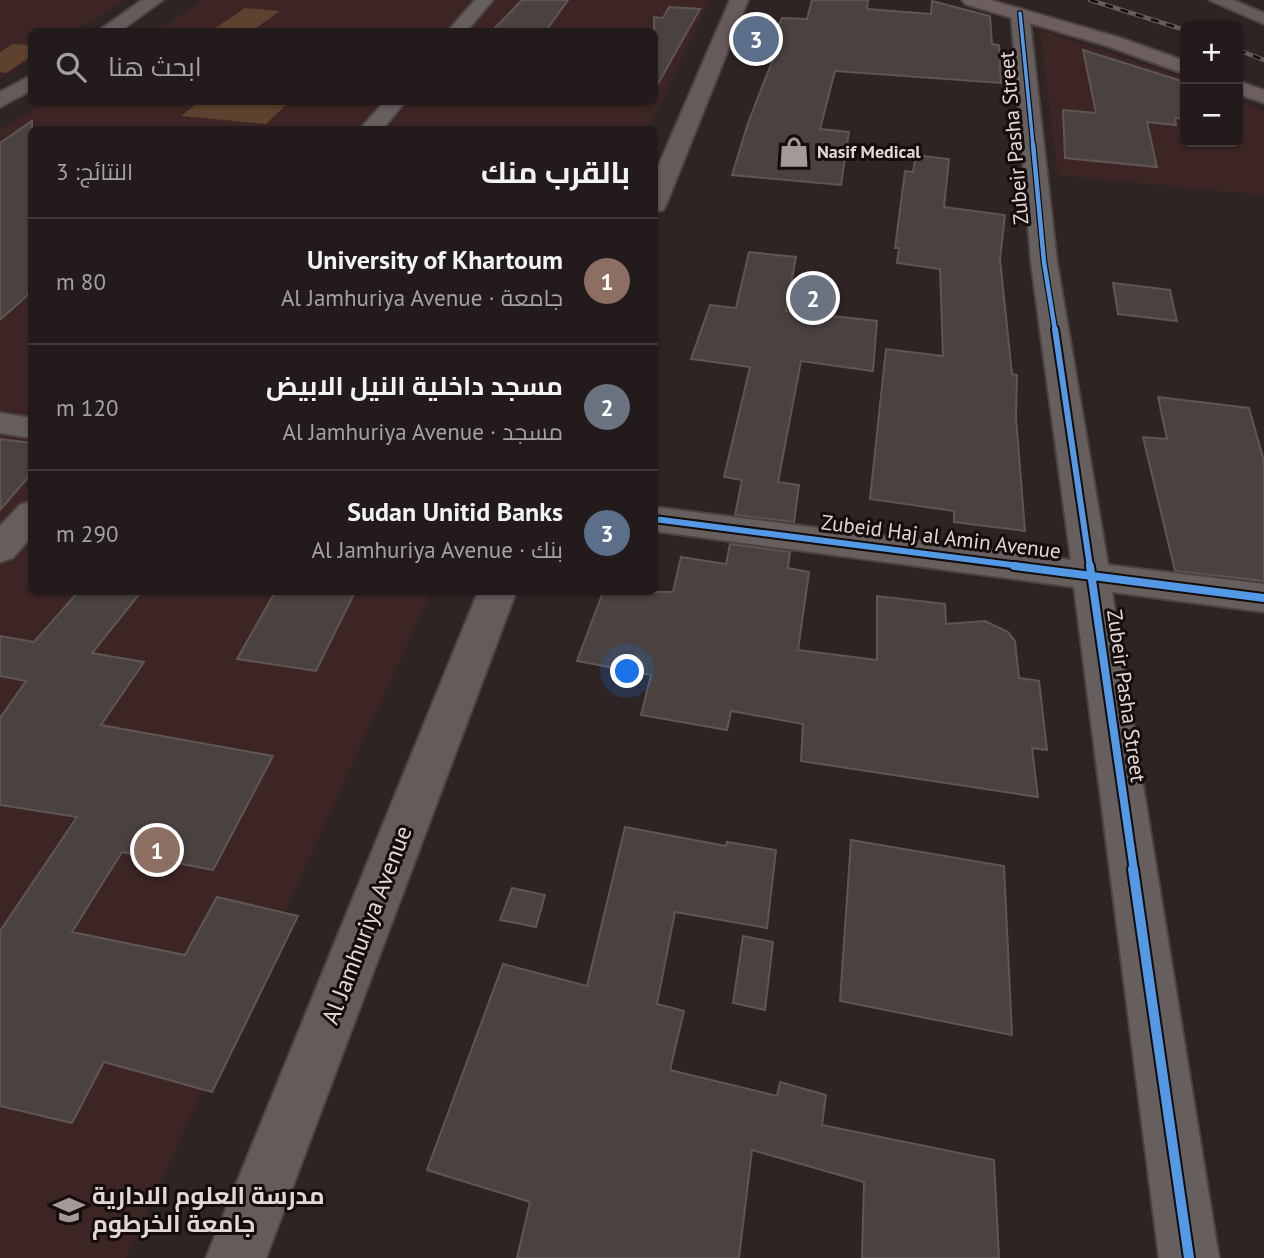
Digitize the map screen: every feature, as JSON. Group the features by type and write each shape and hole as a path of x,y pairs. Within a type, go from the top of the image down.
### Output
{"main road":[{"path":"112,28 154,0"},
{"path":"658,195 739,0"},
{"path":"971,0 1016,6 1180,50"},
{"path":"1218,0 1264,19"},
{"path":"1248,0 1264,6"},
{"path":"1016,6 1180,66"},
{"path":"1243,72 1264,79"},
{"path":"0,101 28,84"},
{"path":"1243,88 1264,97"},
{"name":"Al Jamhuriya Avenue","path":"236,1258 496,595"}],"street":[{"path":"460,28 484,0"},
{"name":"Zubeir Pasha Street","path":"1016,6 1044,262 1189,1258"},
{"path":"374,126 392,105"},
{"path":"0,423 28,427"},
{"path":"0,549 28,518"},
{"name":"Zubeid Haj al Amin Avenue","path":"658,519 1091,573 1264,598"}],"shaded area":[{"path":"0,0 126,0 81,28 28,28 28,61 0,79"},
{"path":"203,0 710,0 649,126 28,126 28,595 430,595 126,1258 0,1258 0,130 43,105 658,105 658,28 162,28"},
{"path":"245,8 280,11 256,28 215,28"},
{"path":"1040,30 1180,76 1180,147 1243,147 1243,101 1264,111 1264,195 1058,175"},
{"path":"13,44 28,45 28,58 6,73 0,72 0,52"},
{"path":"195,105 286,105 266,124 181,116"}],"building":[{"path":"522,0 568,0 548,28 495,28"},
{"path":"812,0 868,0 867,9 931,14 932,1 990,16 992,44 999,45 1001,83 835,71 820,129 849,132 841,185 732,175 748,123 773,59 765,58 782,18 807,19"},
{"path":"669,7 700,9 658,84 658,28 654,28 654,17 663,18"},
{"path":"1083,50 1180,80 1180,118 1175,118 1176,125 1147,122 1157,167 1065,158 1063,110 1096,113"},
{"path":"32,121 32,126 28,126 28,295 0,320 0,143"},
{"path":"916,155 949,159 944,207 1005,215 1000,259 1012,374 1017,375 1016,418 1025,531 954,522 954,511 870,499 886,349 943,356 940,269 897,263 899,248 895,248 905,171 913,172"},
{"path":"749,252 796,257 786,311 877,321 873,371 801,361 778,482 799,485 794,522 735,515 742,480 724,477 750,367 691,359 710,305 736,308"},
{"path":"1113,283 1170,290 1177,321 1118,314"},
{"path":"1158,397 1249,408 1264,461 1264,581 1175,571 1143,437 1167,439"},
{"path":"0,439 28,442 28,478 0,510"},
{"path":"730,544 790,552 788,568 809,572 798,650 877,660 877,596 945,604 946,624 985,621 1008,632 1015,641 1019,678 1039,681 1047,750 1032,748 1038,797 801,761 803,724 731,711 727,730 641,715 651,675 577,661 602,595 658,595 658,592 673,592 681,557 726,564"},
{"path":"75,595 139,595 92,653 144,662 101,725 273,756 213,870 122,852 72,932 185,955 217,897 298,916 212,1092 104,1062 72,1123 0,1106 0,931 77,817 0,805 0,718 26,681 0,676 0,636 34,642"},
{"path":"273,595 354,595 316,671 237,659"},
{"path":"625,827 726,846 727,842 776,850 767,928 675,912 657,1004 684,1011 670,1070 777,1096 780,1082 826,1095 822,1125 994,1160 999,1258 862,1258 864,1182 752,1150 739,1258 517,1258 530,1202 427,1170 503,964 587,986"},
{"path":"851,840 1004,866 1012,1035 840,1001"},
{"path":"512,888 545,895 536,927 500,920"},
{"path":"743,936 773,942 765,1010 733,1003"}],"railway":[{"path":"1090,0 1180,28"},
{"path":"1243,52 1264,60"}],"cycle path":[{"path":"1020,13 1044,262 1066,398 1189,1258"},
{"path":"658,520 1264,598"}],"place":[{"name":"Sudan Unitid Banks","path":"756,39"},
{"name":"Nasif Medical","path":"794,152"},
{"name":"مسجد داخلية النيل الابيض","path":"813,298"},
{"name":"University of Khartoum","path":"157,850"},
{"name":"مدرسة العلوم الادارية جامعة الخرطوم","path":"69,1210"}]}
